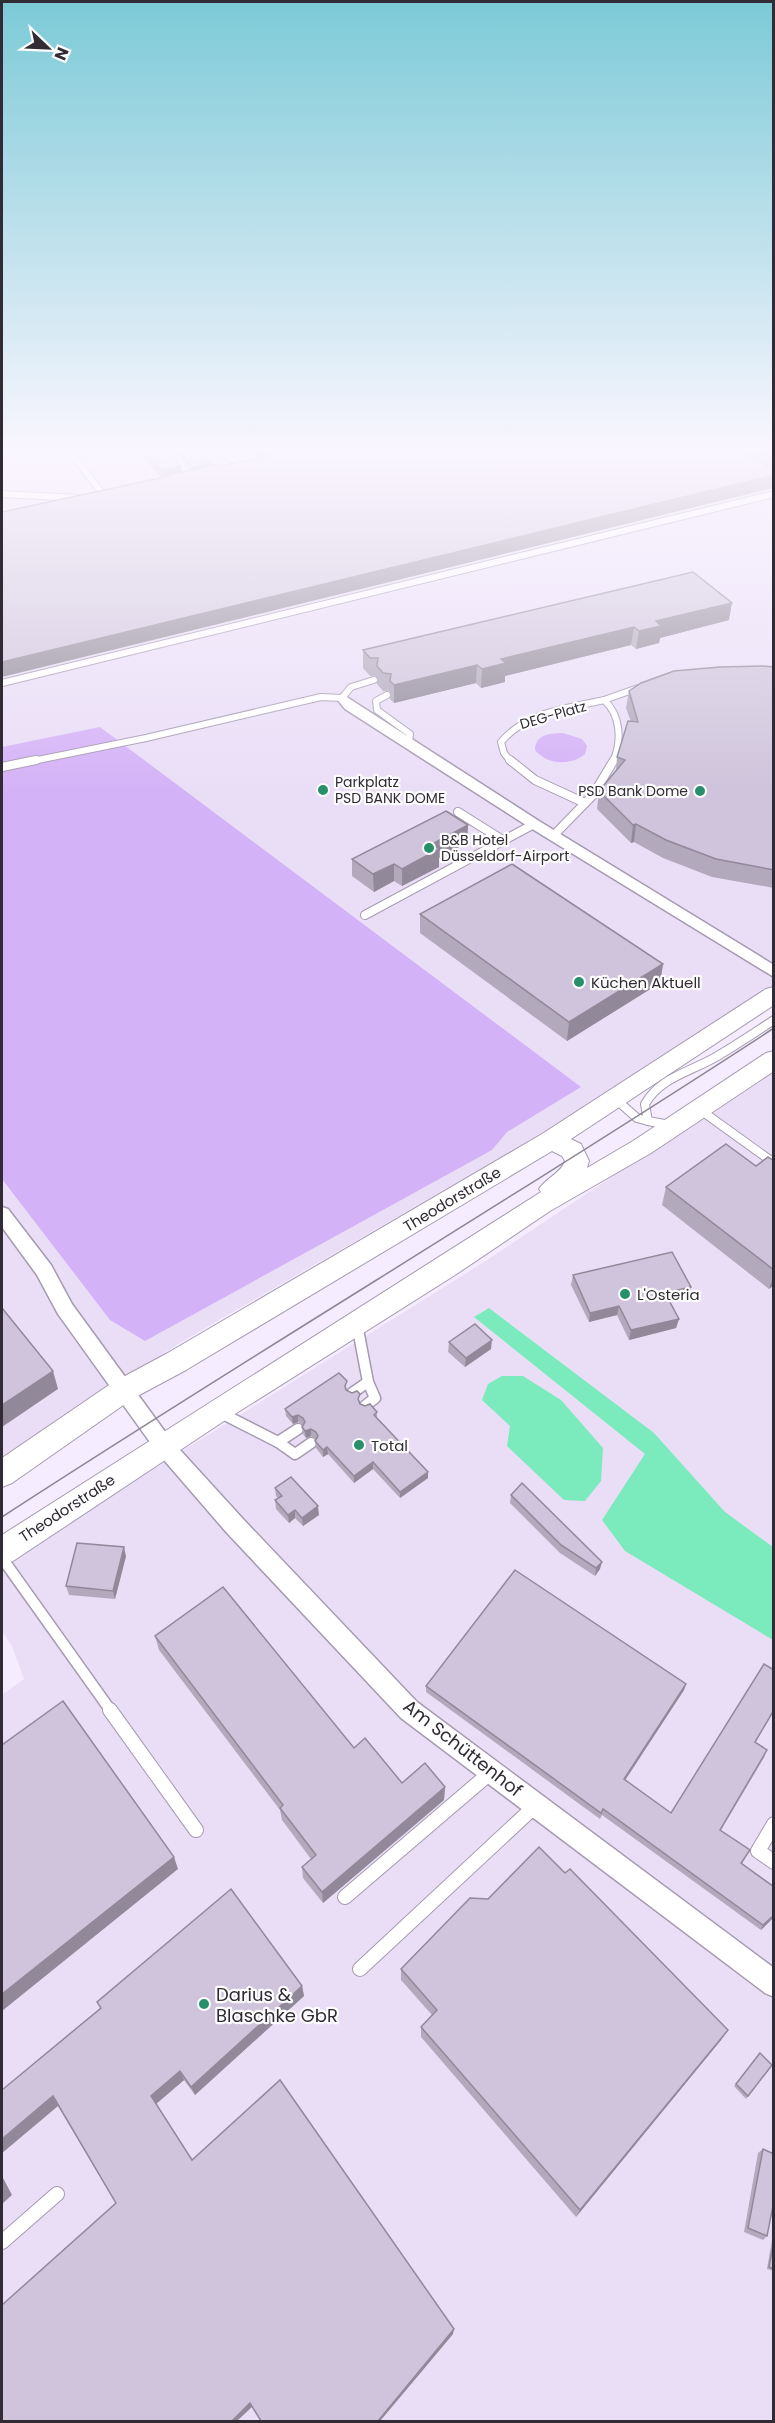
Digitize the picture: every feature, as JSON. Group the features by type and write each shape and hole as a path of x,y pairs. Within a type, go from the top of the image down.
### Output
{"main road":[{"name":"Theodorstraße","path":"2,1474 122,1391 176,1362 551,1140 774,994"},
{"name":"Theodorstraße","path":"2,1551 217,1411 446,1268 541,1204 592,1177 674,1126 774,1059"},
{"path":"541,1204 558,1183 574,1171 577,1161 572,1150 551,1140"}],"street":[{"path":"342,698 350,706 534,824 774,972"},
{"path":"2,1214 44,1270 64,1310 164,1446"},
{"name":"Am Schüttenhof","path":"164,1446 235,1526 410,1710 774,1984"}],"lane":[{"path":"2,683 488,564"},
{"path":"2,767 146,738 321,697 342,698 345,691 351,687 374,680"},
{"path":"604,700 649,684"},
{"path":"387,695 376,701 377,710 410,734 409,743"},
{"name":"DEG-Platz","path":"553,836 585,803 612,766 618,745 613,708 604,700 516,725 508,730 501,742 505,756 516,767 556,792 585,803"},
{"path":"458,812 504,841"},
{"path":"365,915 534,824"},
{"path":"648,1121 645,1104 652,1092 667,1081 714,1058 774,1020"},
{"path":"626,1090 620,1103 630,1114 648,1121 674,1126"},
{"path":"699,1109 774,1163"},
{"path":"357,1322 368,1382 375,1398 365,1406"},
{"path":"352,1393 368,1382"},
{"path":"217,1411 278,1442 295,1454 311,1443"},
{"path":"278,1442 298,1429"},
{"path":"2,1558 196,1830"},
{"path":"345,1897 492,1772"},
{"path":"360,1969 536,1805"},
{"path":"774,1824 758,1851 774,1862"},
{"path":"2,2242 57,2194"}],"shaded area":[{"path":"2,564 773,564 773,987 561,1122 181,1342 2,1461"},
{"path":"100,727 581,1087 507,1132 492,1150 145,1341 110,1320 2,1179 2,747"},
{"path":"563,733 582,739 587,746 585,754 573,761 559,762 546,759 535,750 541,738 549,734"},
{"path":"773,1070 773,2421 2,2421 2,1695 24,1679 12,1646 2,1631 2,1569 61,1527 484,1262"},
{"path":"489,1308 654,1433 725,1512 773,1547 773,1640 625,1551 602,1520 645,1454 474,1317"},
{"path":"502,1376 523,1376 561,1400 603,1448 601,1481 585,1501 564,1500 507,1446 510,1426 482,1400 488,1384"}],"building":[{"path":"2,564 406,564 2,662"},
{"path":"693,572 732,603 656,621 661,626 639,631 634,627 501,659 506,663 482,669 477,665 394,685 390,681 391,674 383,673 377,666 378,658 370,658 363,650"},
{"name":"PSD Bank Dome","path":"774,667 774,870 716,859 666,840 636,824 633,825 599,791 625,760 617,757 628,721 638,722 629,691 641,683 674,671"},
{"path":"446,811 468,825 432,844 439,849 402,869 394,864 373,874 352,859"},
{"path":"512,864 663,964 569,1022 420,914"},
{"path":"726,1144 756,1166 768,1157 774,1161 774,1270 666,1187"},
{"path":"672,1252 691,1287 665,1293 679,1319 631,1330 619,1306 590,1313 573,1275"},
{"path":"2,1308 53,1371 2,1405"},
{"path":"475,1324 492,1340 466,1358 449,1342"},
{"path":"339,1373 347,1381 346,1390 352,1393 357,1391 360,1394 358,1399 360,1404 365,1406 370,1404 377,1412 374,1415 428,1472 400,1492 373,1462 354,1476 327,1447 323,1450 315,1441 318,1436 316,1432 311,1429 305,1431 302,1427 305,1422 303,1418 298,1415 292,1417 285,1409"},
{"path":"291,1477 318,1506 302,1518 295,1510 288,1515 275,1500 282,1496 275,1488"},
{"path":"522,1483 602,1562 596,1568 561,1545 511,1495"},
{"path":"77,1543 124,1547 113,1591 66,1586"},
{"path":"515,1570 686,1684 624,1779 671,1813 764,1664 774,1670 774,1710 755,1742 767,1750 720,1830 750,1850 741,1863 774,1887 774,1915 763,1925 603,1809 601,1813 426,1686"},
{"path":"223,1587 354,1748 365,1738 402,1783 425,1763 445,1787 322,1892 302,1867 316,1855 280,1808 283,1805 155,1636"},
{"path":"63,1701 174,1857 2,1994 2,1745"},
{"path":"539,1847 565,1873 570,1869 728,2030 580,2210 421,2027 437,2010 401,1969 470,1898 488,1899"},
{"path":"231,1889 302,1986 191,2087 180,2071 151,2096 192,2160 280,2080 454,2329 378,2421 261,2421 250,2403 232,2421 2,2421 2,2305 116,2203 53,2096 2,2139 2,2090 101,2008 97,2002"},
{"path":"760,2053 772,2065 748,2096 736,2084"},
{"path":"763,2149 774,2154 774,2201 767,2236 748,2228"},
{"path":"774,2241 774,2269 769,2267"}],"tram line":[{"path":"2,1517 194,1394 582,1152 774,1028"}],"place":[{"name":"Parkplatz PSD BANK DOME","path":"323,790"},
{"name":"PSD Bank Dome","path":"700,791"},
{"name":"B&B Hotel Düsseldorf-Airport","path":"429,848"},
{"name":"Küchen Aktuell","path":"579,982"},
{"name":"L'Osteria","path":"625,1294"},
{"name":"Total","path":"359,1445"},
{"name":"Darius & Blaschke GbR","path":"204,2004"}]}
